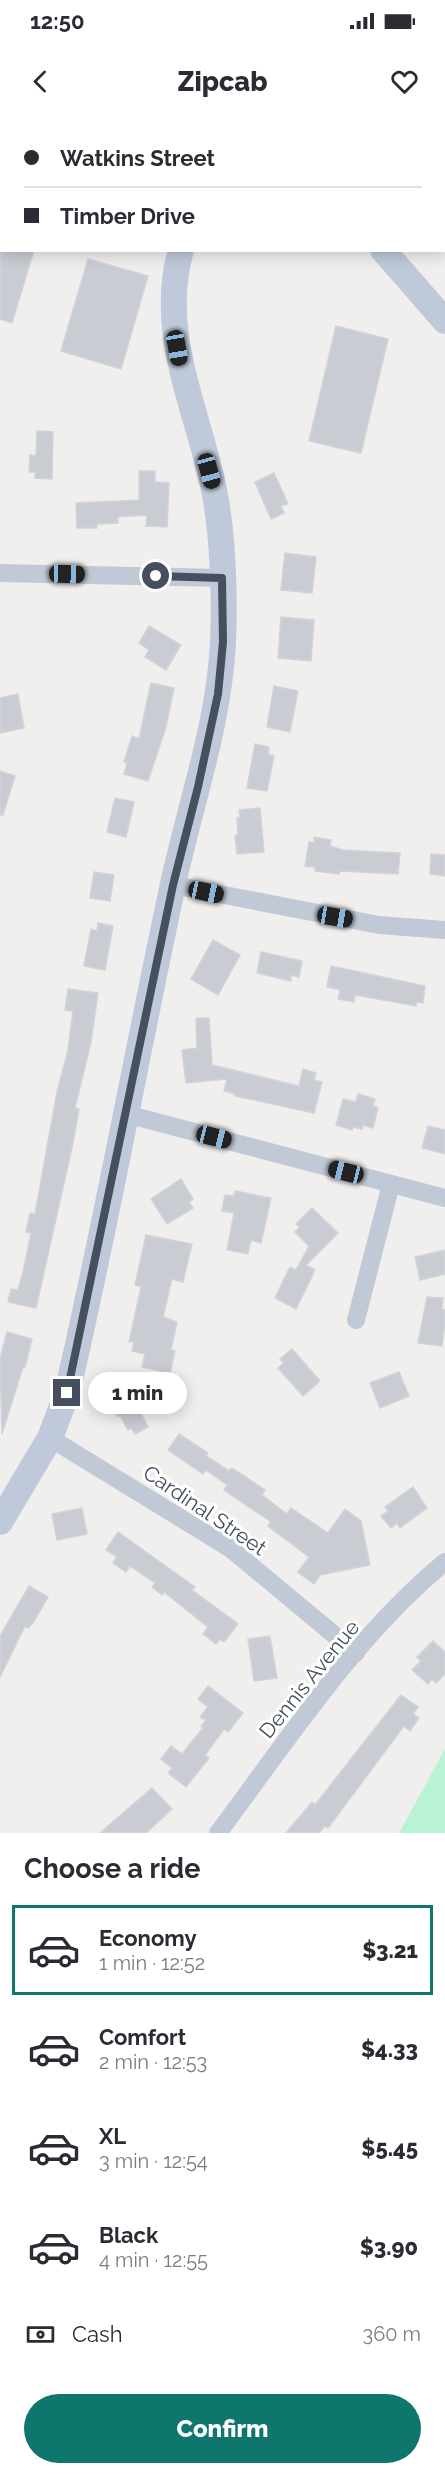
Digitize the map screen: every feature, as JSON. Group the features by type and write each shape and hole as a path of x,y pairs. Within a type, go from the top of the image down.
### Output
{"street":[{"path":"0,1522 50,1438 67,1393 173,885 198,787 218,694 223,642 222,578 215,492 180,364 174,331 174,274 180,252"},
{"path":"385,252 445,321"},
{"path":"0,573 222,578"},
{"path":"173,885 379,925 445,930"},
{"path":"126,1114 445,1198"},
{"path":"356,1320 391,1184"},
{"name":"Cardinal Street","path":"50,1438 231,1549 356,1653"},
{"name":"Dennis Avenue","path":"218,1833 356,1653 422,1581 445,1562"}],"green space":[{"path":"445,1749 445,1833 399,1833"}],"building":[{"path":"0,252 33,252 12,323 0,319"},
{"path":"88,259 148,276 121,369 61,351"},
{"path":"336,326 388,339 361,453 309,441"},
{"path":"37,431 53,432 52,479 35,478 35,472 29,472 30,455 36,456"},
{"path":"139,471 155,471 155,482 169,483 167,527 146,526 147,515 118,517 118,523 97,524 97,528 77,528 76,503 139,500"},
{"path":"274,473 288,504 281,506 284,513 271,519 255,482"},
{"path":"285,553 316,557 312,593 281,590"},
{"path":"281,617 314,620 311,661 278,658"},
{"path":"149,626 181,645 166,670 145,657 149,650 139,643"},
{"path":"151,683 174,688 166,727 148,781 124,774 127,763 124,762 132,736 139,739"},
{"path":"274,686 298,691 290,732 267,727"},
{"path":"18,694 24,728 0,733 0,698"},
{"path":"255,744 269,747 268,754 274,756 267,791 247,788"},
{"path":"0,771 15,776 3,815 0,815"},
{"path":"115,798 134,802 126,837 107,832"},
{"path":"260,808 264,852 237,854 235,836 238,835 239,810"},
{"path":"314,837 331,840 330,846 343,850 400,853 398,874 340,871 339,874 315,871 315,867 305,866 309,842 314,843"},
{"path":"431,854 445,855 445,876 430,874"},
{"path":"94,872 114,875 110,901 90,898"},
{"path":"98,923 113,926 105,970 84,966 91,929 97,931"},
{"path":"213,940 240,955 218,995 191,979"},
{"path":"261,952 302,961 299,977 291,975 291,981 257,973"},
{"path":"331,966 425,986 423,1003 417,1002 416,1006 355,995 354,1002 338,999 340,990 327,987"},
{"path":"68,989 98,993 91,1042 75,1108 79,1109 73,1143 36,1308 8,1302 11,1289 18,1290 23,1272 31,1233 26,1232 30,1213 35,1214 57,1092 68,1050 73,1011 65,1010"},
{"path":"196,1018 209,1018 212,1065 299,1086 303,1069 316,1073 314,1080 322,1082 314,1113 235,1096 235,1094 224,1091 227,1079 186,1083 182,1050 197,1048"},
{"path":"358,1094 375,1099 373,1106 378,1108 373,1128 363,1125 362,1129 353,1127 352,1130 336,1125 343,1099 356,1102"},
{"path":"428,1126 445,1130 445,1154 422,1148"},
{"path":"181,1179 193,1199 189,1202 193,1208 167,1224 151,1199"},
{"path":"235,1191 271,1198 261,1243 251,1240 248,1254 227,1250 234,1213 222,1211 225,1195 234,1196"},
{"path":"312,1208 338,1233 306,1265 315,1270 296,1309 275,1298 290,1267 296,1270 309,1246 295,1232 300,1227 296,1224"},
{"path":"146,1235 192,1244 183,1282 172,1279 163,1317 177,1322 171,1350 175,1351 170,1373 142,1367 145,1354 132,1351 134,1342 129,1342 141,1287 135,1285"},
{"path":"445,1250 445,1274 420,1280 415,1257"},
{"path":"427,1297 443,1298 442,1309 445,1310 445,1322 442,1346 418,1343"},
{"path":"7,1332 32,1339 2,1434 0,1359"},
{"path":"292,1349 320,1381 303,1396 278,1368 284,1363 280,1359"},
{"path":"399,1372 409,1396 380,1408 370,1383"},
{"path":"128,1389 148,1427 135,1434 131,1428 128,1430 108,1400"},
{"path":"179,1434 208,1453 206,1456 229,1471 232,1468 265,1490 262,1495 287,1514 291,1508 328,1533 345,1509 361,1521 370,1565 320,1575 314,1584 298,1572 309,1557 268,1526 271,1522 224,1490 227,1485 206,1470 203,1474 168,1450"},
{"path":"413,1487 427,1508 400,1528 397,1523 391,1528 381,1516 388,1511 385,1507"},
{"path":"82,1508 87,1534 57,1540 52,1514"},
{"path":"118,1532 195,1587 192,1590 238,1624 224,1642 220,1639 216,1644 203,1634 208,1627 164,1592 162,1595 152,1587 155,1583 130,1566 126,1572 113,1563 117,1557 106,1550"},
{"path":"29,1586 48,1597 33,1623 28,1628 25,1626 0,1677 0,1636"},
{"path":"270,1636 277,1678 254,1681 248,1639"},
{"path":"433,1641 445,1652 445,1674 436,1683 432,1679 428,1684 412,1670 421,1661 417,1657"},
{"path":"208,1686 243,1713 228,1732 224,1729 205,1755 209,1758 186,1787 168,1773 172,1768 161,1759 171,1746 182,1754 203,1728 201,1726 206,1720 200,1717 208,1707 198,1699"},
{"path":"401,1695 418,1707 413,1714 419,1718 410,1731 404,1726 328,1828 325,1826 319,1833 286,1833 312,1802 315,1805"},
{"path":"152,1788 172,1809 146,1833 100,1833"}],"route":[{"path":"67,1393 173,885 198,787 218,694 223,642 222,578 156,576"}]}
